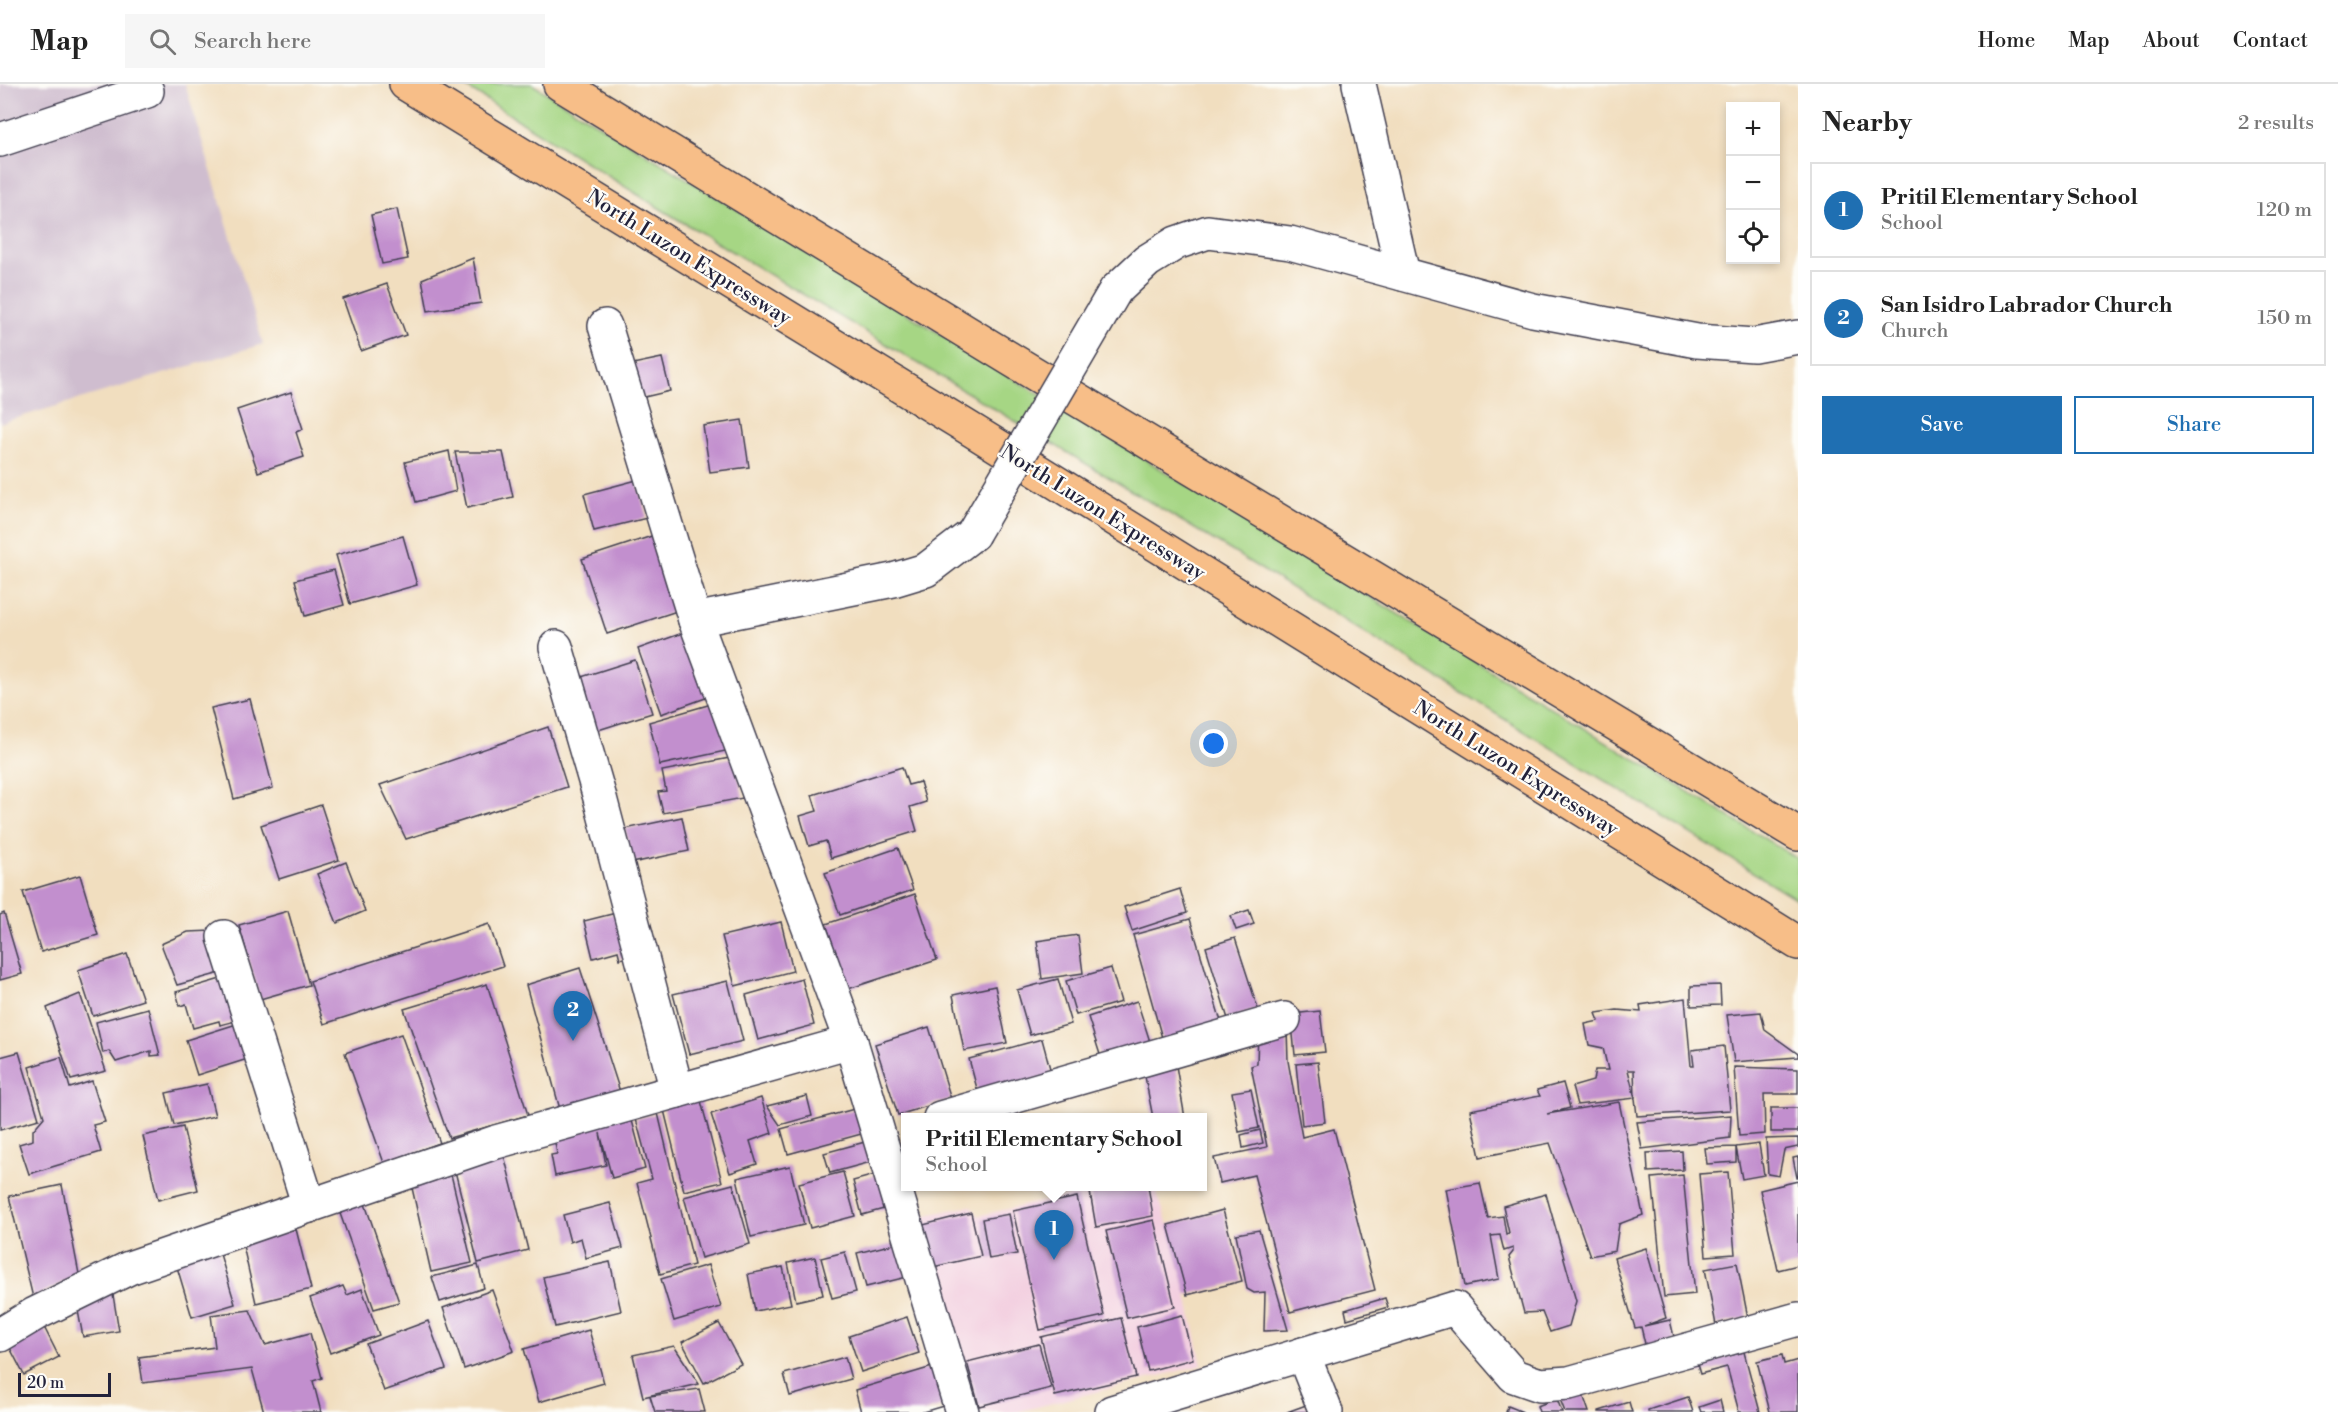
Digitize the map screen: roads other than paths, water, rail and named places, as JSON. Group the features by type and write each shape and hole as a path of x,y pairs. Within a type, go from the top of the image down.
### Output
{"highway":[{"name":"North Luzon Expressway","path":"406,84 975,432 1798,943"},
{"path":"560,84 1012,360 1798,834"}],"street":[{"path":"1359,84 1403,274"},
{"path":"0,140 147,91"},
{"path":"695,620 893,580 926,570 973,534 1115,291 1147,261 1176,243 1208,232 1290,243 1533,310 1696,341 1754,345 1798,337"},
{"path":"605,326 695,620 851,1042 893,1131 901,1164"},
{"path":"556,647 600,798 677,1091"},
{"path":"224,937 309,1206"},
{"path":"957,1113 1284,1018"},
{"path":"0,1335 35,1314 129,1268 309,1206 496,1142 851,1042"},
{"path":"908,1191 962,1412"},
{"path":"1112,1412 1455,1308 1514,1376 1540,1385 1569,1383 1798,1319"},
{"path":"1303,1354 1326,1412"}],"place":[{"name":"San Isidro Labrador Church","path":"573,1041"},
{"name":"Pritil Elementary School","path":"1054,1260"}]}
